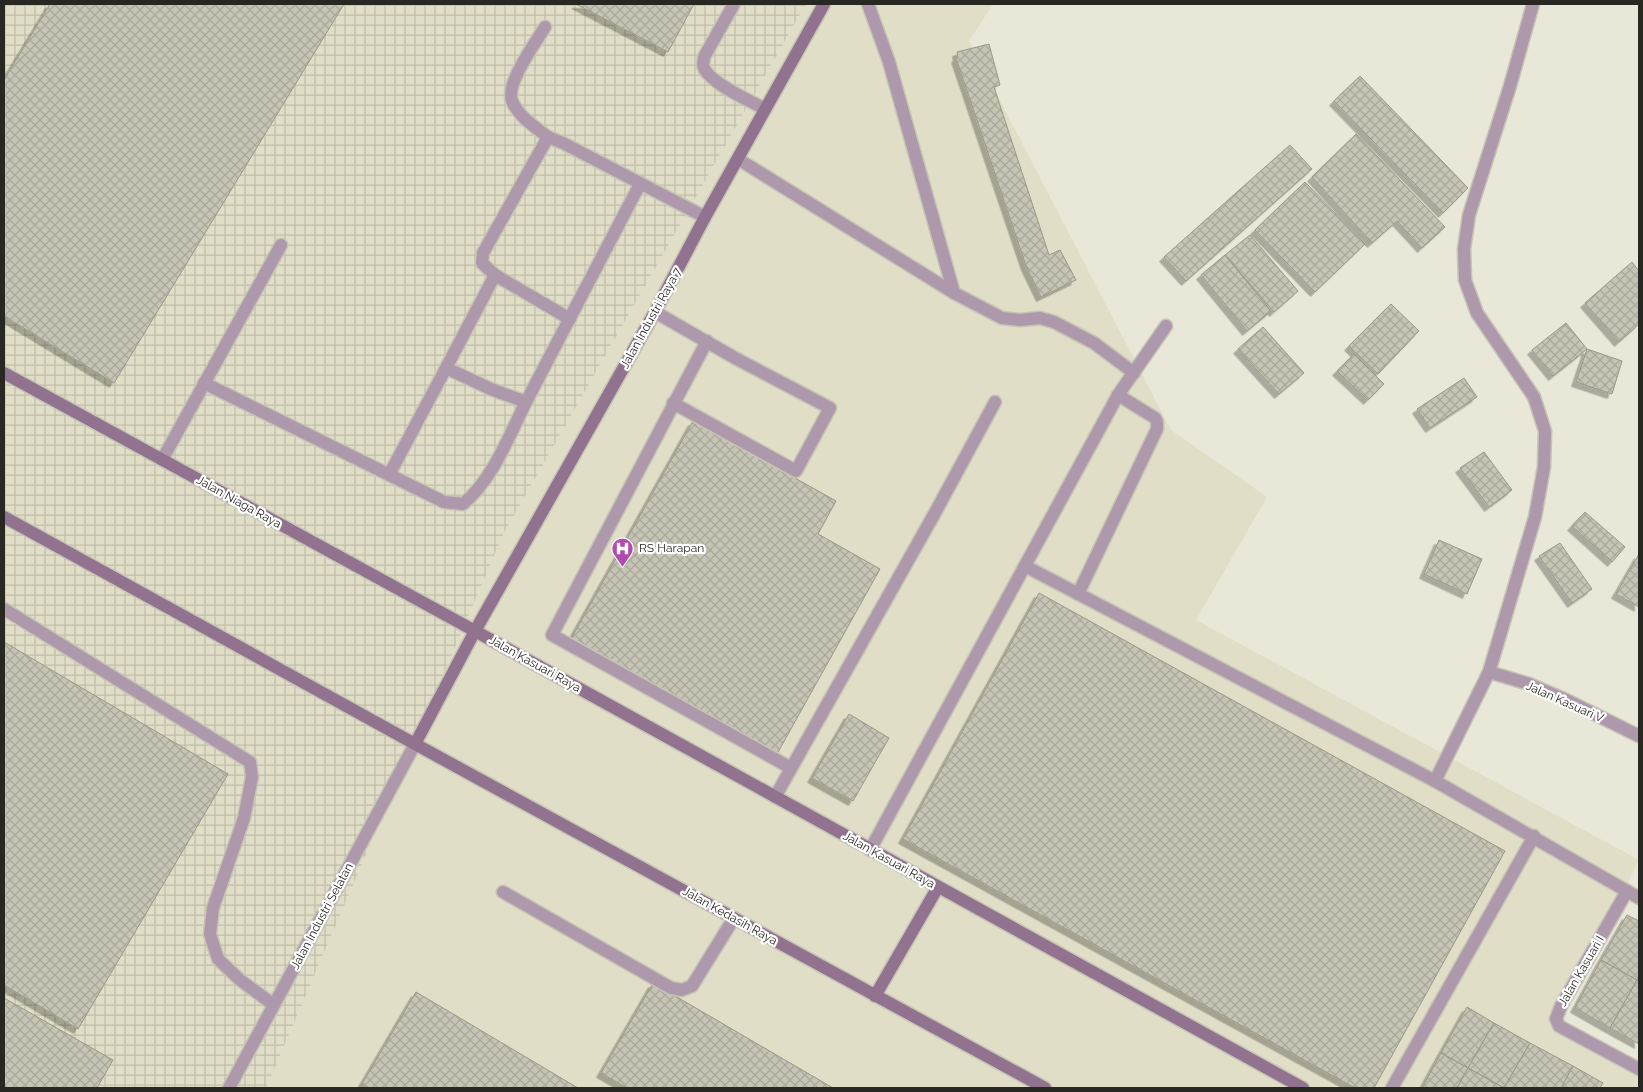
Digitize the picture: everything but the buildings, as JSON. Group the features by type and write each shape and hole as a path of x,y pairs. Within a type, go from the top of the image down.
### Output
{"main road":[{"name":"Jalan Industri Raya 7","path":"416,744 475,631 655,312 705,217 824,4"},
{"name":"Jalan Niaga Raya","path":"4,373 475,631"},
{"path":"4,517 416,744"},
{"name":"Jalan Kasuari Raya","path":"475,631 1303,1088"},
{"name":"Jalan Kedasih Raya","path":"416,744 1045,1088"},
{"path":"875,996 938,887"}],"street":[{"path":"734,4 704,57 703,66 708,74 719,84 765,109"},
{"path":"868,4 888,62 954,293"},
{"path":"1435,780 1489,672 1535,517 1544,467 1544,431 1534,396 1477,313 1465,280 1464,250 1469,215 1510,86 1533,4"},
{"path":"545,27 513,84 511,99 522,116 548,137 705,217"},
{"path":"548,137 483,253 482,262 494,275 570,319"},
{"path":"738,158 954,293 1002,318 1020,320 1040,318 1054,322 1094,343 1134,373"},
{"path":"204,383 444,502 463,504 476,493 487,479 640,184"},
{"path":"162,460 281,245"},
{"path":"389,475 494,275"},
{"path":"655,312 735,358 830,408 796,471 673,403"},
{"path":"870,850 1118,395 1166,326"},
{"path":"706,341 552,635 791,768"},
{"path":"446,368 493,390 526,402"},
{"path":"1078,594 1157,429 1155,418 1118,395"},
{"path":"776,797 995,402"},
{"path":"1025,566 1435,780 1639,898"},
{"path":"4,608 250,762 252,777 244,818 213,908 210,934 218,960 274,1006"},
{"name":"Jalan Kasuari V","path":"1489,672 1529,684 1639,736"},
{"name":"Jalan Industri Selatan","path":"229,1088 416,744"},
{"path":"1392,1088 1534,836"},
{"name":"Jalan Kasuari I","path":"1626,891 1561,1006 1556,1019 1559,1026 1639,1069"},
{"path":"503,892 671,988 682,990 692,986 734,918"}],"shaded area":[{"path":"4,4 806,4 504,533 266,1088 4,1088"},
{"path":"806,4 993,4 969,41 1171,430 1267,497 1196,620 1639,860 1557,1026 1639,1071 1639,1088 266,1088 504,533"}],"place":[{"name":"RS Harapan","path":"623,567"}]}
